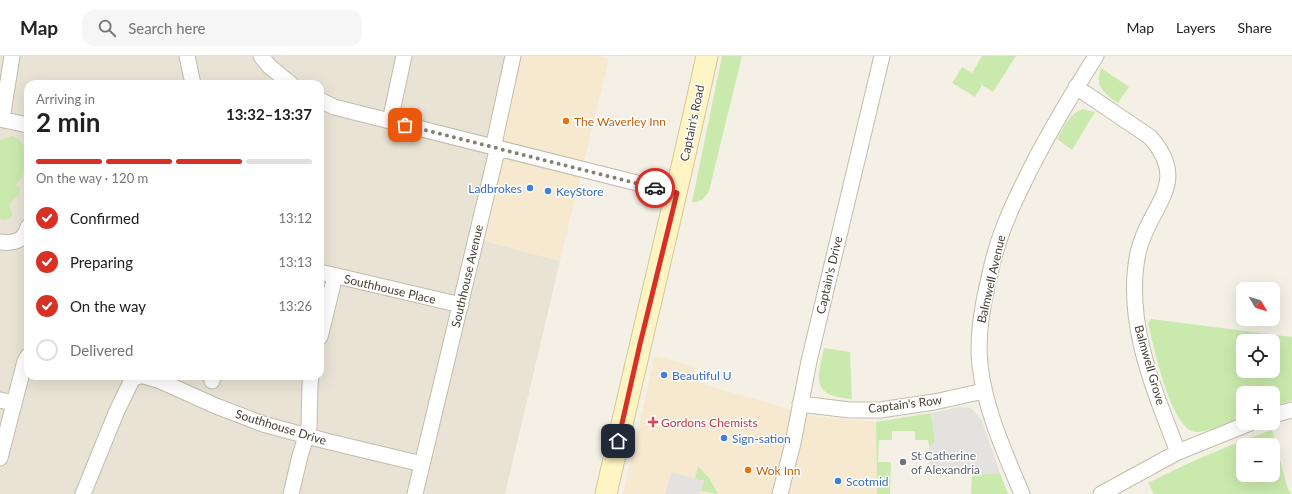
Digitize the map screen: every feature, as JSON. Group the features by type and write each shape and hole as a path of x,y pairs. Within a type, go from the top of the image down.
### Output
{"main road":[{"name":"Captain's Road","path":"606,494 640,344 677,193 707,56"}],"street":[{"path":"12,56 1,119 24,124"},
{"path":"187,56 192,80"},
{"path":"261,56 269,66 287,80"},
{"path":"390,121 404,56"},
{"name":"Southhouse Avenue","path":"415,494 496,155 495,139 513,56"},
{"name":"Captain's Drive","path":"780,494 882,56"},
{"name":"Balmwell Avenue","path":"1022,494 1002,446 984,391 979,346 980,326 984,302 1002,231 1035,160 1057,118 1096,56"},
{"name":"Balmwell Grove","path":"1076,87 1150,137 1159,148 1165,160 1168,171 1168,183 1164,195 1143,236 1138,253 1134,301 1139,337 1148,369 1178,452"},
{"path":"324,102 334,107 677,193"},
{"path":"0,242 17,242 24,235"},
{"name":"Southhouse Place","path":"324,273 461,305"},
{"path":"324,320 335,276"},
{"path":"0,458 7,402 24,365"},
{"path":"83,494 116,413 132,380"},
{"name":"Southhouse Drive","path":"158,380 216,406 263,424 422,464"},
{"path":"291,494 300,456 308,435 311,380"},
{"name":"Captain's Row","path":"800,404 850,410 880,410 934,402 984,391"},
{"path":"1280,413 1292,410"},
{"path":"1101,494 1178,452 1236,429"}],"shaded area":[{"path":"0,56 519,56 481,240 560,261 505,494 0,494"},
{"path":"519,56 598,56 609,59 560,261 481,240 500,141"},
{"path":"655,356 696,367 693,381 813,416 876,422 877,494 623,494"},
{"path":"959,407 970,408 982,421 1000,473 972,475 928,474 929,446 935,441 931,413"},
{"path":"671,472 704,481 700,494 665,494"}],"green space":[{"path":"722,56 742,56 709,191 702,200 692,202"},
{"path":"982,56 1016,56 993,92 982,85 975,97 952,83 962,67 972,73"},
{"path":"1101,68 1129,87 1118,103 1105,93 1100,85 1099,75"},
{"path":"1083,109 1095,112 1072,150 1057,139 1070,117"},
{"path":"11,136 20,141 24,146 24,173 16,185 20,189 19,195 12,200 10,204 12,217 3,220 0,218 0,141"},
{"path":"1151,319 1268,334 1236,334 1236,378 1280,378 1280,335 1292,337 1292,400 1280,404 1280,386 1236,386 1236,420 1212,429 1196,432 1187,428 1179,418 1164,385 1148,323"},
{"path":"824,348 850,352 852,399 829,394 823,390 819,377"},
{"path":"931,413 935,441 929,446 928,440 915,440 915,431 892,431 892,440 879,440 878,462 891,462 890,494 877,494 876,422"},
{"path":"1272,430 1274,438 1251,438"},
{"path":"1236,444 1236,482 1280,482 1280,460 1287,486 1291,494 1154,494 1148,483"},
{"path":"698,466 710,479 718,494 701,491 704,481 695,479"},
{"path":"1000,473 1008,494 971,494 972,475"}],"way so far":[{"path":"405,125 655,188"}],"place":[{"name":"The Waverley Inn","path":"566,121"},
{"name":"Ladbrokes","path":"530,188"},
{"name":"KeyStore","path":"548,191"},
{"name":"Beautiful U","path":"664,375"},
{"name":"Gordons Chemists","path":"653,422"},
{"name":"Sign-sation","path":"724,438"},
{"name":"St Catherine of Alexandria","path":"903,462"},
{"name":"Wok Inn","path":"748,470"},
{"name":"Scotmid","path":"838,481"}],"route":[{"path":"618,441 677,193 655,188"}]}
